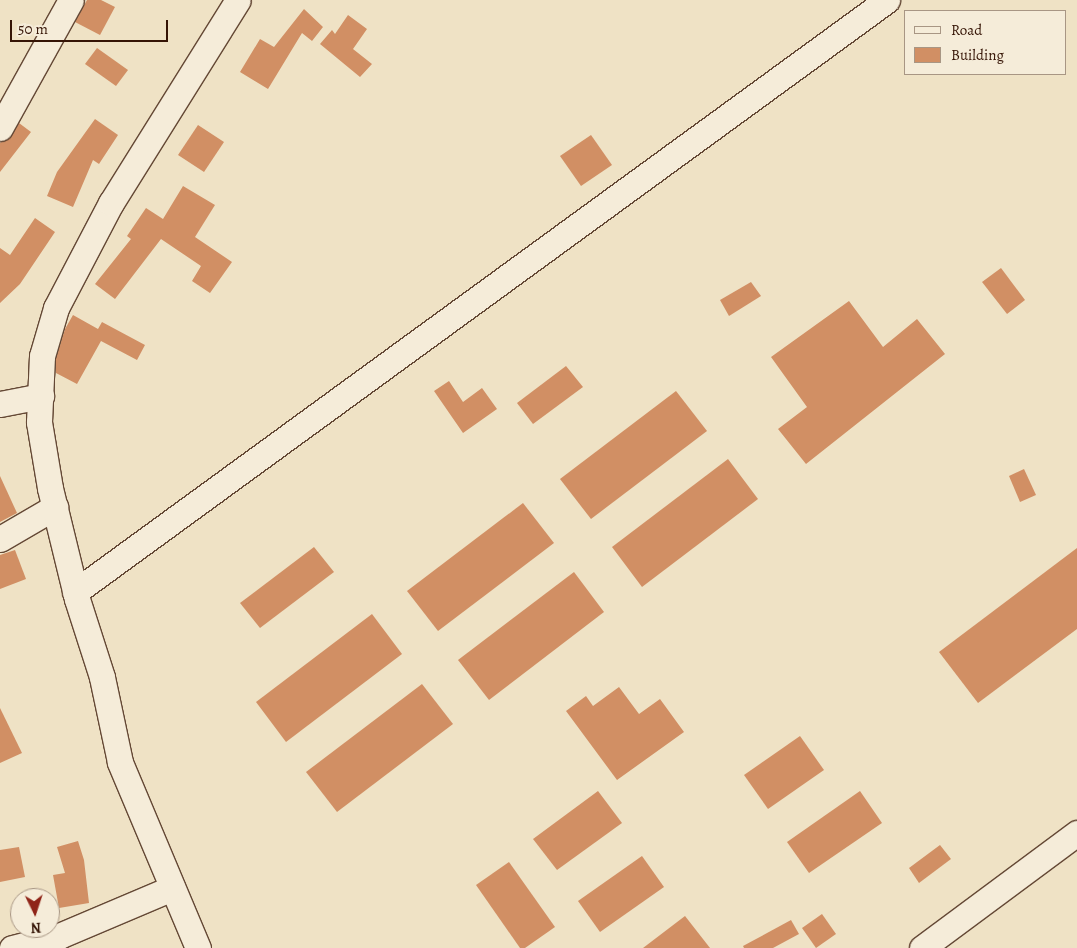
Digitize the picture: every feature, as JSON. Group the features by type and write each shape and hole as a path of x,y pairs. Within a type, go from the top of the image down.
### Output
{"street":[{"path":"0,128 71,0"},
{"path":"75,592 887,0"},
{"path":"198,948 120,762 102,677 75,592 55,508 39,422 42,356 56,308 111,203 230,3"},
{"path":"0,404 41,396"},
{"path":"0,539 55,508"},
{"path":"922,948 1077,833"},
{"path":"12,948 59,936 172,888"}],"building":[{"path":"87,0 101,0 115,7 100,35 75,22"},
{"path":"304,9 323,27 312,41 302,33 268,89 240,72 260,39 274,47"},
{"path":"348,15 367,29 353,49 372,64 360,77 320,44 332,30 335,34"},
{"path":"97,48 128,70 116,86 85,64"},
{"path":"95,119 118,135 99,164 93,160 73,207 47,196 57,172"},
{"path":"19,123 31,132 0,172 0,143 12,135"},
{"path":"198,125 224,142 204,172 178,155"},
{"path":"591,135 612,165 581,186 560,156"},
{"path":"183,186 215,205 195,237 232,262 210,293 192,281 201,266 161,239 115,299 95,284 131,239 127,236 146,208 163,219"},
{"path":"35,218 55,232 20,284 0,303 0,248 10,255"},
{"path":"1001,268 1025,300 1007,314 982,282"},
{"path":"751,282 761,296 729,316 720,300"},
{"path":"849,301 883,347 917,319 945,354 806,464 778,429 807,407 771,357"},
{"path":"73,315 98,329 102,322 145,345 137,360 101,341 77,384 56,373 56,358 65,329"},
{"path":"566,366 583,387 533,424 517,403"},
{"path":"449,381 463,402 482,388 497,409 463,433 434,391"},
{"path":"676,391 707,431 591,519 560,479"},
{"path":"728,459 758,499 642,587 612,547"},
{"path":"1024,469 1036,495 1020,502 1009,476"},
{"path":"0,476 17,513 0,522"},
{"path":"523,503 554,543 438,631 407,591"},
{"path":"314,547 334,572 260,628 240,603"},
{"path":"1077,548 1077,629 978,703 939,652"},
{"path":"15,550 26,579 0,589 0,555"},
{"path":"574,572 604,612 489,700 458,660"},
{"path":"372,614 402,654 286,742 256,702"},
{"path":"422,684 453,724 337,812 306,772"},
{"path":"619,687 639,714 660,699 684,732 617,780 566,711 586,696 593,706"},
{"path":"0,708 22,753 0,763"},
{"path":"800,736 824,770 768,809 744,775"},
{"path":"598,791 622,823 557,870 533,839"},
{"path":"860,791 882,823 809,873 787,842"},
{"path":"78,841 84,860 89,903 60,908 60,888 55,888 53,875 65,873 57,847"},
{"path":"940,845 951,859 919,883 909,868"},
{"path":"19,847 25,877 0,882 0,850"},
{"path":"642,856 664,887 600,932 578,901"},
{"path":"509,862 555,927 525,948 520,948 476,885"},
{"path":"822,914 836,934 816,948 802,928"},
{"path":"685,916 710,948 643,948"},
{"path":"791,920 799,934 773,948 744,948 743,946"}]}
